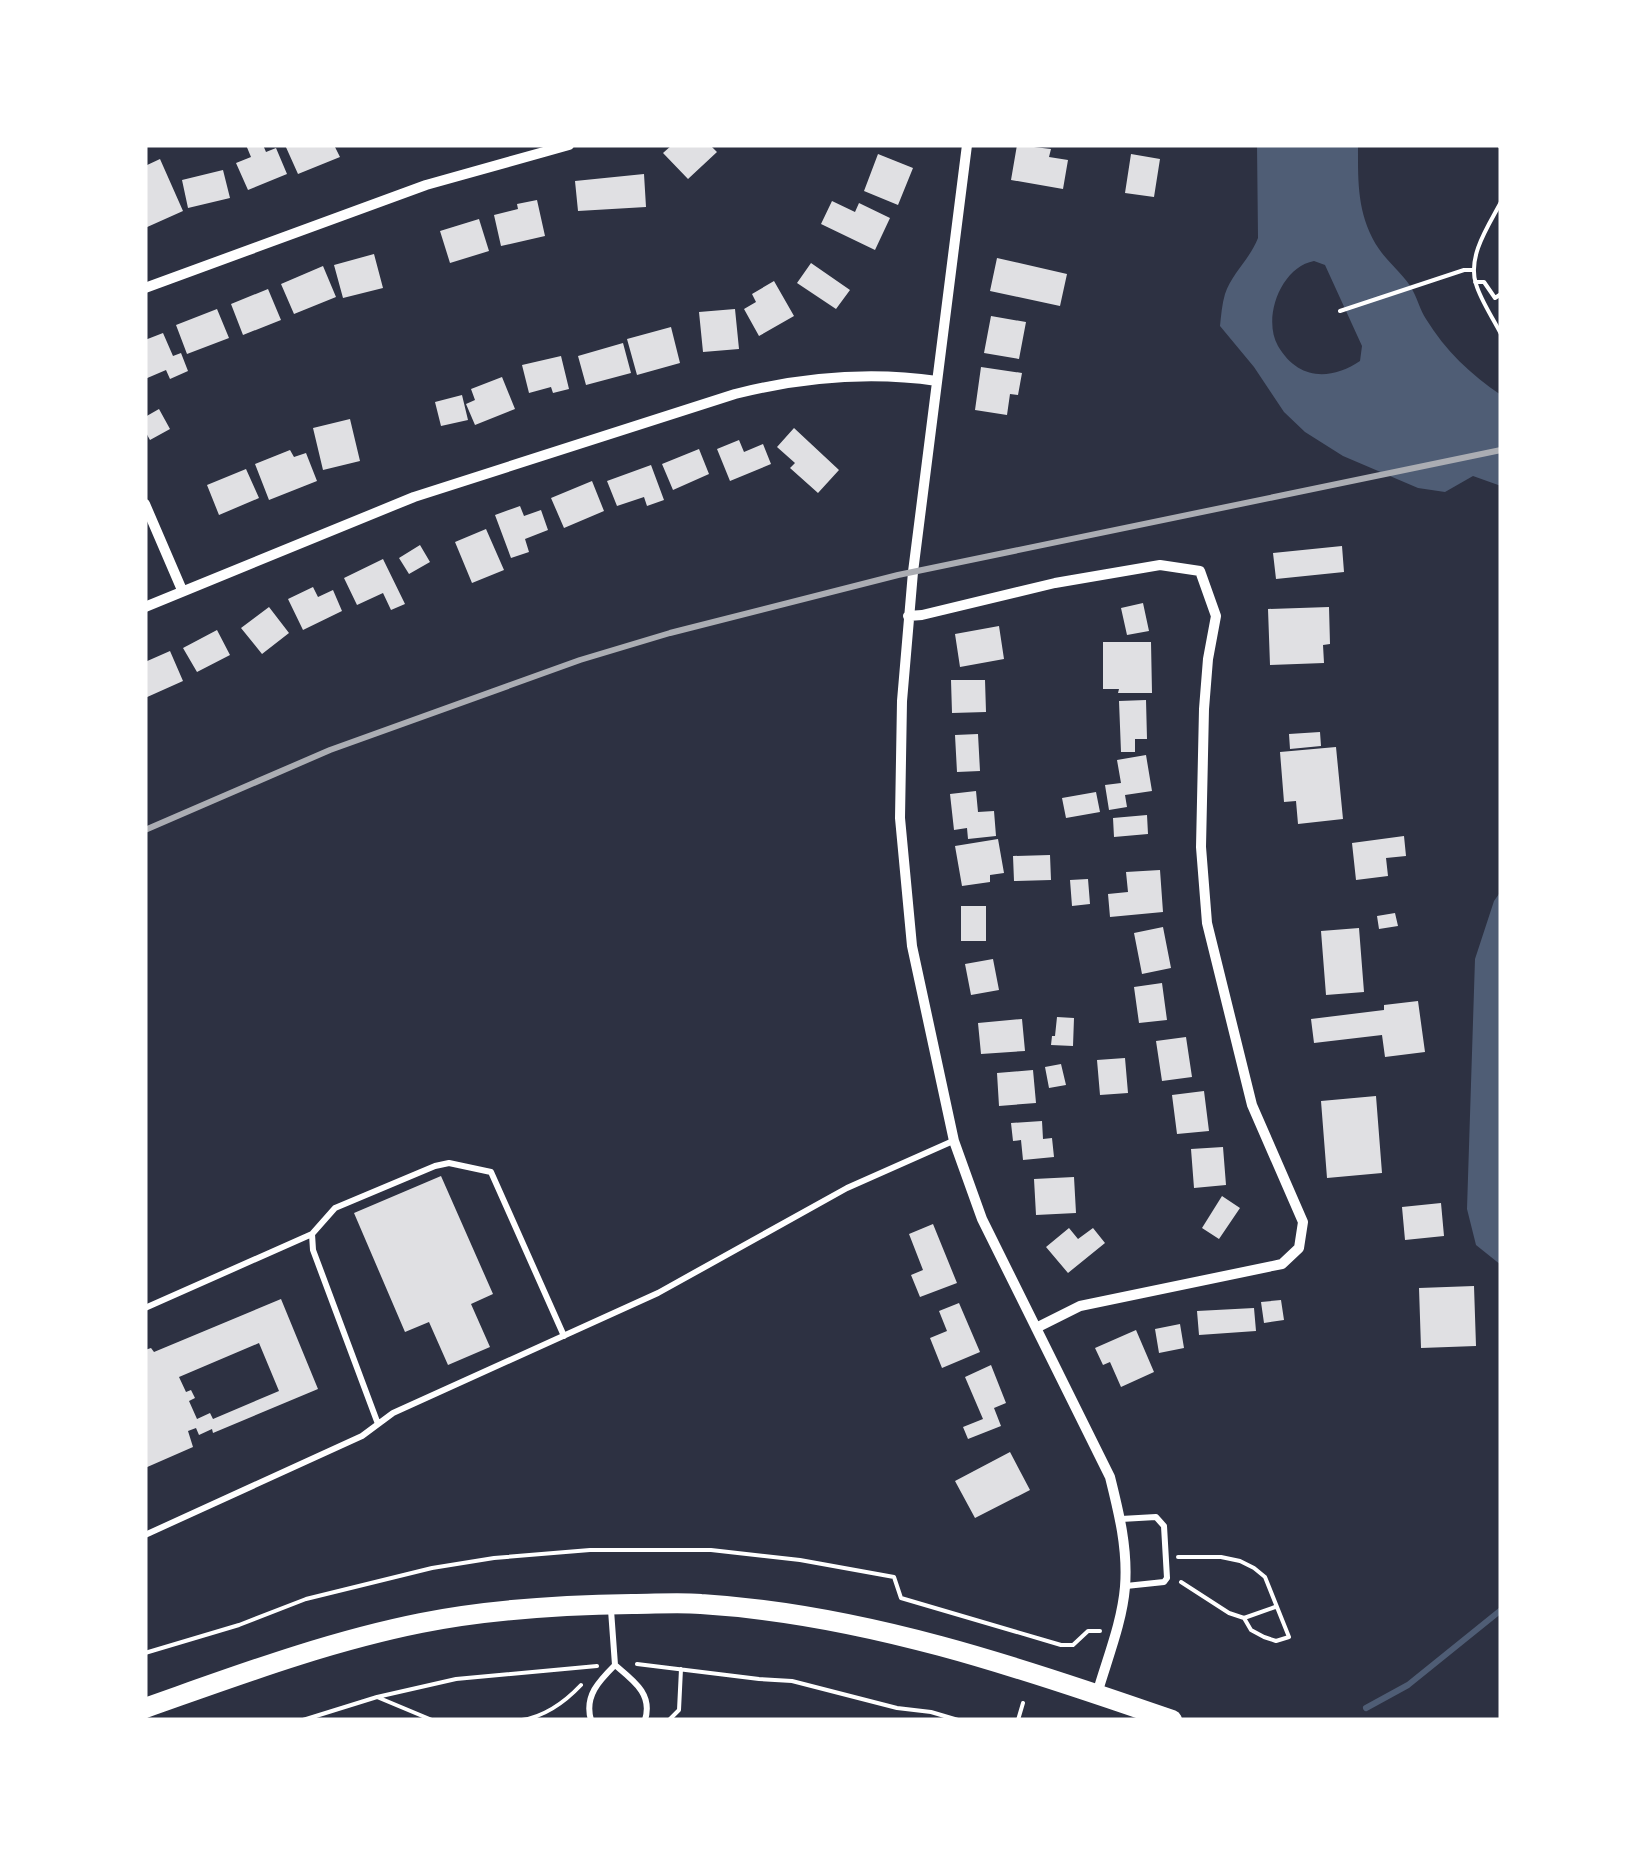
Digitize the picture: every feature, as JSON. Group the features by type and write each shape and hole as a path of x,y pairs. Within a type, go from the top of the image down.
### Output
{"main road":[{"path":"145,1708 325,1646 422,1623 509,1609 698,1603 792,1614 906,1638 1172,1720"}],"street":[{"path":"145,288 426,185 569,145"},
{"path":"967,145 908,616 900,818 912,946 954,1141 982,1219 1110,1477 1121,1519 1125,1586 1097,1694"},
{"path":"145,607 414,497 735,394 770,385 850,375 938,381"},
{"path":"145,504 182,590"},
{"path":"908,616 922,616 1054,583 1160,565 1200,571 1216,616 1208,660 1203,742 1201,847 1207,923 1252,1106 1303,1222 1299,1248 1282,1264 1080,1306 1036,1328"}],"lane":[{"path":"145,1535 362,1436 393,1413 658,1293 847,1188 954,1141"},
{"path":"145,1308 312,1234 335,1208 434,1166 450,1163 490,1172 564,1336"},
{"path":"312,1234 313,1250 378,1424"},
{"path":"1121,1519 1156,1517 1164,1526 1166,1559 1164,1582 1125,1586"},
{"path":"611,1604 615,1665 648,1700 645,1720"},
{"path":"591,1720 589,1700 615,1665"}],"path":[{"path":"1501,202 1478,248 1474,270 1475,282 1501,334"},
{"path":"1340,311 1474,270"},
{"path":"1475,282 1484,282 1495,298 1501,294"},
{"path":"1166,1559 1222,1557 1254,1568 1266,1577 1290,1638 1276,1641 1264,1637 1251,1630 1244,1618"},
{"path":"1167,1578 1244,1618 1276,1607"},
{"path":"522,1720 540,1716 570,1696 591,1666"},
{"path":"669,1720 679,1710 681,1669"},
{"path":"377,1698 432,1720"},
{"path":"1018,1720 1023,1703"}],"water":[{"path":"1257,145 1358,145 1360,199 1372,237 1410,285 1424,316 1450,351 1501,395 1501,486 1473,476 1445,492 1418,488 1343,456 1305,432 1284,412 1220,326 1228,286 1258,238","holes":["1314,261 1325,265 1362,346 1360,361 1337,372 1315,374 1295,366 1286,357 1278,346 1272,322 1278,295 1292,273"]},
{"path":"1501,891 1501,1265 1476,1245 1467,1209 1475,959"}],"building":[{"path":"246,145 263,145 266,152 276,148 287,174 248,190 236,163 251,157"},
{"path":"285,145 334,145 340,157 298,174"},
{"path":"672,145 710,145 717,152 688,179 663,153"},
{"path":"1017,145 1051,149 1049,157 1068,160 1063,189 1011,180"},
{"path":"878,154 913,168 898,205 864,191"},
{"path":"1131,154 1160,159 1154,197 1125,193"},
{"path":"160,159 183,211 145,228 145,166"},
{"path":"223,170 230,198 188,208 182,180"},
{"path":"644,174 646,207 578,211 575,181"},
{"path":"537,200 545,236 501,246 494,215"},
{"path":"832,201 855,212 859,203 890,218 875,250 821,224"},
{"path":"479,219 489,251 450,263 440,231"},
{"path":"374,254 383,288 343,298 334,265"},
{"path":"997,258 1067,274 1060,306 990,291"},
{"path":"811,263 850,290 836,309 797,283"},
{"path":"323,266 336,297 294,314 281,284"},
{"path":"774,281 794,316 759,336 744,309 756,302 752,294"},
{"path":"268,289 281,320 243,335 231,304"},
{"path":"217,309 229,338 187,354 176,325"},
{"path":"735,309 739,349 703,352 699,312"},
{"path":"991,316 1026,322 1019,359 984,353"},
{"path":"671,327 680,363 637,375 627,339"},
{"path":"163,333 173,356 181,353 188,371 170,379 166,370 145,379 145,340"},
{"path":"623,343 631,373 586,385 578,356"},
{"path":"561,356 569,389 553,393 551,387 529,393 522,365"},
{"path":"981,367 1022,373 1018,395 1010,394 1007,415 975,410"},
{"path":"502,377 515,409 475,425 466,404 475,400 471,389"},
{"path":"462,395 468,420 441,426 435,402"},
{"path":"159,409 170,429 150,440 145,417"},
{"path":"350,419 360,461 323,470 313,428"},
{"path":"794,428 839,470 818,493 790,468 795,463 777,447"},
{"path":"739,440 744,452 763,444 771,464 730,481 717,449"},
{"path":"699,449 709,474 673,490 662,464"},
{"path":"290,450 294,457 306,453 317,481 269,500 255,464"},
{"path":"651,465 664,500 647,506 644,497 617,506 607,481"},
{"path":"246,469 259,498 219,515 207,485"},
{"path":"592,481 604,511 564,528 551,498"},
{"path":"520,506 524,516 541,510 548,530 525,539 529,552 511,558 495,515"},
{"path":"486,529 504,570 472,583 455,542"},
{"path":"420,545 430,562 409,574 399,558"},
{"path":"1342,546 1344,572 1276,579 1273,553"},
{"path":"383,559 405,604 391,610 383,593 357,605 344,578"},
{"path":"313,587 318,597 333,590 342,611 303,630 288,599"},
{"path":"1143,603 1149,631 1127,635 1121,608"},
{"path":"269,607 289,633 262,654 241,628"},
{"path":"1329,607 1330,644 1323,645 1324,663 1270,665 1268,609"},
{"path":"999,626 1004,659 960,667 955,634"},
{"path":"217,630 230,655 197,672 183,648"},
{"path":"1103,642 1151,642 1152,693 1103,689"},
{"path":"170,651 183,681 145,698 145,662"},
{"path":"951,680 985,680 986,712 952,713"},
{"path":"1146,700 1147,739 1135,739 1135,752 1121,752 1119,701"},
{"path":"1320,732 1321,746 1290,749 1289,734"},
{"path":"978,734 980,771 957,772 955,735"},
{"path":"1336,747 1343,819 1298,824 1296,801 1284,802 1280,752"},
{"path":"1146,755 1152,791 1125,795 1127,807 1109,810 1105,785 1121,783 1117,760"},
{"path":"976,791 978,812 994,811 996,836 968,839 967,828 954,830 950,794"},
{"path":"1096,792 1100,812 1066,818 1062,798"},
{"path":"1147,815 1148,834 1114,837 1113,818"},
{"path":"1404,836 1406,856 1386,858 1388,876 1356,880 1352,843"},
{"path":"998,839 1004,873 990,875 990,882 962,886 955,846"},
{"path":"1050,855 1051,880 1014,881 1013,856"},
{"path":"1160,870 1163,912 1110,917 1108,894 1128,892 1126,872"},
{"path":"1088,879 1090,904 1072,906 1070,880"},
{"path":"961,906 986,906 986,941 961,941"},
{"path":"1395,913 1398,926 1379,929 1377,916"},
{"path":"1163,927 1171,968 1142,974 1134,933"},
{"path":"1359,928 1364,992 1326,995 1321,931"},
{"path":"993,959 999,990 971,995 965,964"},
{"path":"1162,983 1167,1020 1139,1023 1134,987"},
{"path":"1418,1001 1425,1052 1385,1057 1382,1035 1314,1043 1311,1019 1384,1010 1384,1005"},
{"path":"1057,1017 1074,1018 1073,1046 1051,1045"},
{"path":"1022,1019 1025,1051 981,1054 978,1023"},
{"path":"1186,1037 1192,1077 1162,1081 1156,1041"},
{"path":"1125,1058 1128,1093 1100,1095 1097,1060"},
{"path":"1061,1064 1066,1085 1049,1088 1045,1067"},
{"path":"1033,1070 1036,1103 999,1106 997,1073"},
{"path":"1204,1091 1209,1131 1177,1134 1172,1095"},
{"path":"1376,1096 1382,1173 1327,1178 1321,1101"},
{"path":"1042,1121 1043,1139 1052,1138 1054,1157 1023,1160 1021,1140 1013,1141 1011,1123"},
{"path":"1223,1147 1226,1185 1194,1188 1191,1149"},
{"path":"441,1176 493,1294 471,1304 490,1347 448,1365 429,1322 405,1332 354,1213"},
{"path":"1074,1177 1076,1213 1036,1215 1034,1179"},
{"path":"1222,1196 1240,1208 1219,1239 1202,1228"},
{"path":"1441,1203 1444,1236 1405,1240 1402,1207"},
{"path":"933,1224 957,1283 920,1297 911,1275 923,1270 909,1234"},
{"path":"1069,1228 1078,1239 1093,1228 1105,1243 1068,1273 1046,1247"},
{"path":"1474,1286 1476,1346 1421,1348 1419,1288"},
{"path":"281,1299 318,1389 213,1433 212,1429 199,1435 196,1428 188,1431 193,1447 145,1468 145,1350 151,1348 154,1352","holes":["259,1343 279,1391 213,1419 210,1413 197,1419 189,1401 195,1398 191,1390 186,1392 179,1377"]},
{"path":"1281,1300 1284,1320 1264,1323 1261,1302"},
{"path":"959,1303 980,1352 942,1368 930,1338 947,1331 939,1311"},
{"path":"1254,1308 1256,1331 1199,1335 1197,1311"},
{"path":"1180,1324 1184,1348 1159,1353 1155,1329"},
{"path":"1136,1330 1154,1372 1121,1387 1110,1362 1103,1365 1095,1348"},
{"path":"991,1365 1006,1403 994,1408 1001,1426 968,1439 963,1427 983,1419 965,1377"},
{"path":"1010,1452 1030,1490 975,1518 955,1481"}],"waterway":[{"path":"1366,1708 1408,1685 1501,1610"}],"railway":[{"path":"145,830 330,750 580,660 670,633 898,575 1501,450"}]}
